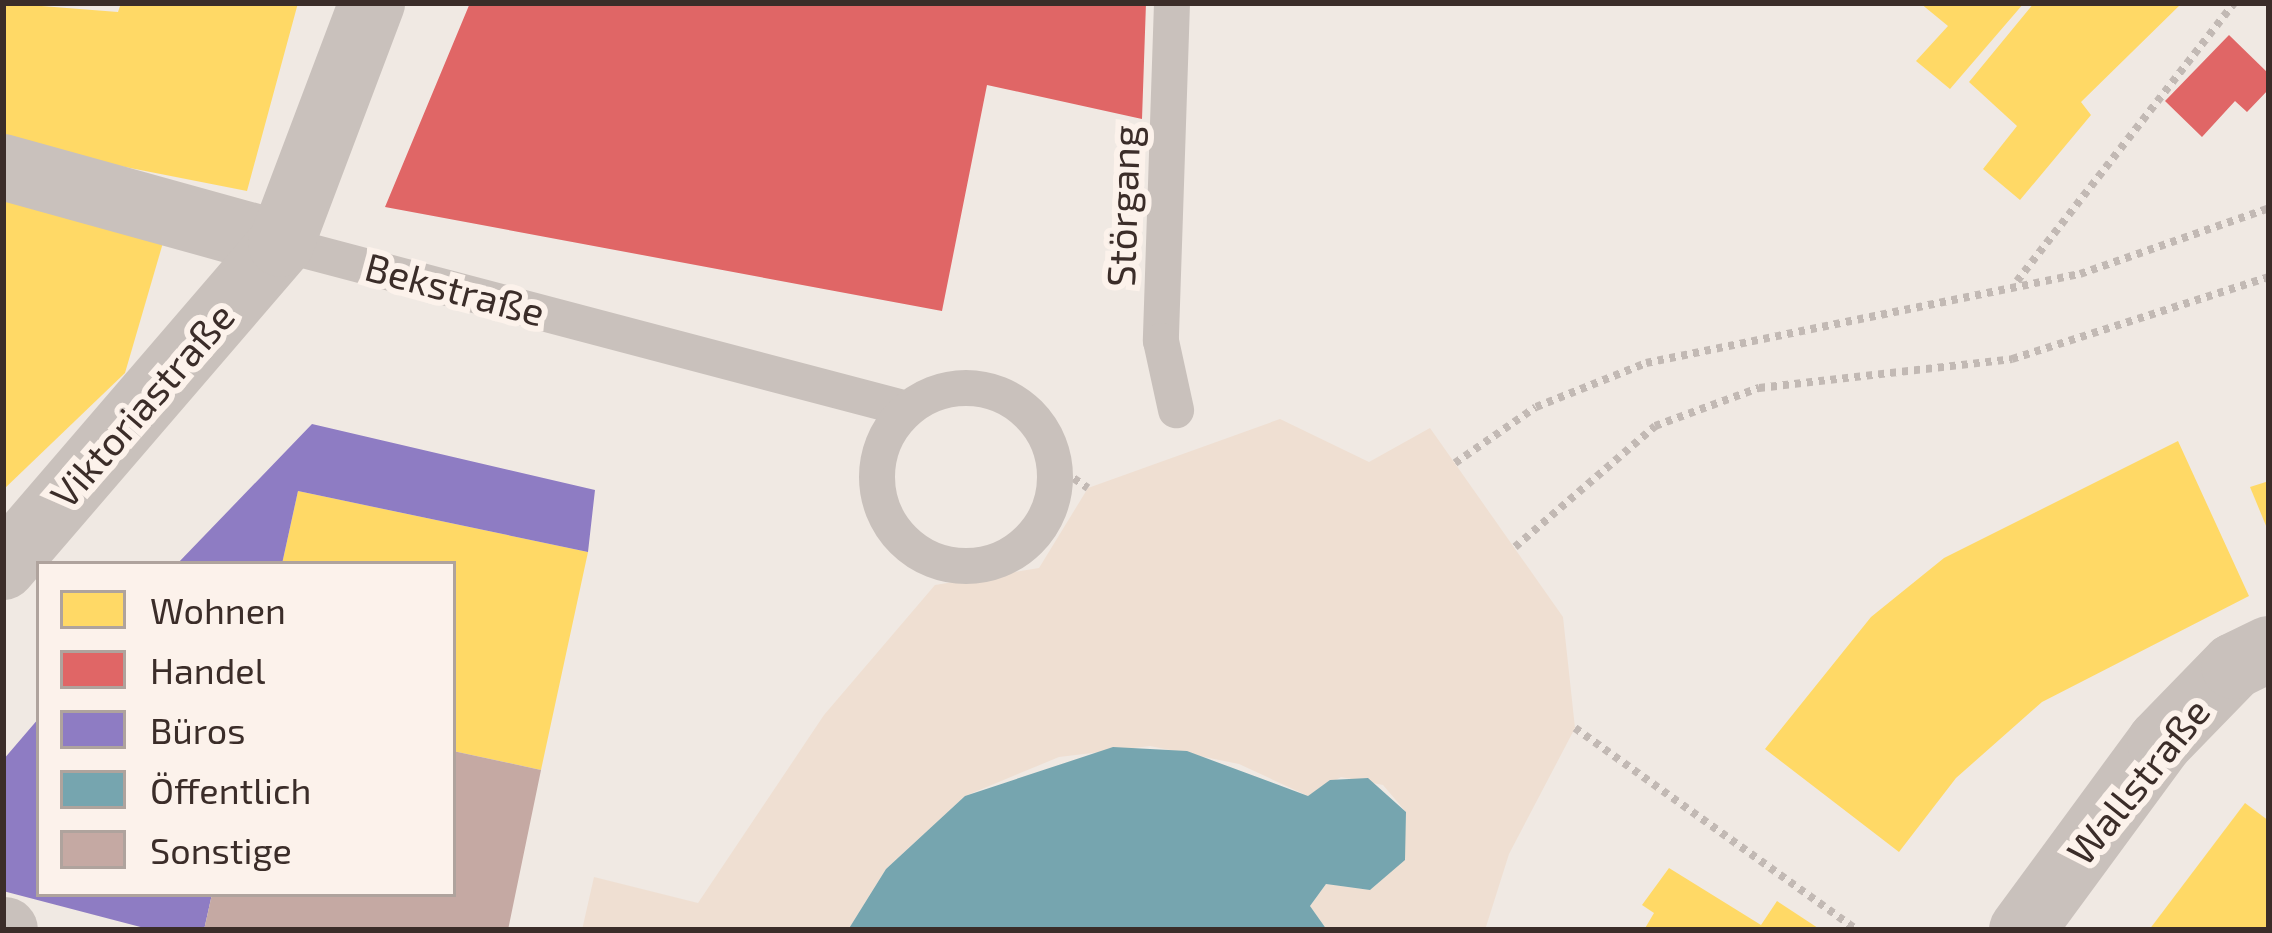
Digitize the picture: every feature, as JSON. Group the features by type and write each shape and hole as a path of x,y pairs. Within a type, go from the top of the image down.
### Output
{"street":[{"path":"281,244 372,3"},
{"name":"Bekstraße","path":"3,167 281,244"},
{"name":"Viktoriastraße","path":"3,567 281,244"},
{"name":"Wallstraße","path":"2022,930 2160,742 2234,666 2269,650"}],"lane":[{"name":"Störgang","path":"1172,3 1161,340 1176,410"},
{"name":"Bekstraße","path":"281,244 907,409"},
{"path":"952,389 997,392 1024,408 1054,465 1046,517 1016,551 940,562 910,548 880,503 883,441 907,409 952,389"}],"path":[{"path":"2016,282 2234,3"},
{"path":"1455,463 1536,407 1646,363 2173,248 2269,208"},
{"path":"1515,547 1655,426 1759,388 2012,359 2269,277"},
{"path":"1054,465 1088,488"},
{"path":"1575,728 1857,930"}],"shaded area":[{"path":"1280,419 1369,462 1430,428 1563,617 1575,728 1509,854 1485,930 1327,930 1310,906 1326,884 1370,890 1404,860 1406,812 1383,785 1341,777 1308,796 1239,764 1150,746 1059,757 965,796 886,869 848,930 582,930 594,877 698,903 824,715 935,585 1039,568 1088,488"}],"building: Wohnen":[{"path":"3,3 118,12 121,3 298,3 247,191 3,143"},
{"path":"1920,3 2024,3 1950,89 1916,61 1948,26"},
{"path":"2034,3 2182,3 2081,102 2091,115 2020,200 1983,169 2017,126 1969,82"},
{"path":"3,186 167,229 125,373 3,490"},
{"path":"2178,441 2249,596 2042,702 1956,778 1899,852 1765,749 1871,617 1944,558"},
{"path":"2269,481 2269,533 2250,487"},
{"path":"298,491 588,552 541,770 456,752 456,561 283,561"},
{"path":"2245,803 2269,821 2269,930 2149,930"},
{"path":"1669,868 1761,925 1777,901 1821,930 1644,930 1654,913 1642,905"}],"building: Handel":[{"path":"470,3 1146,3 1142,119 987,85 942,311 385,207"},
{"path":"2229,35 2269,74 2269,89 2247,112 2235,101 2202,137 2165,101"}],"building: Büros":[{"path":"312,424 595,490 588,552 298,491 283,561 180,561"},
{"path":"36,722 36,897 211,897 204,930 152,930 3,891 3,760"}],"building: Öffentlich":[{"path":"1113,747 1187,751 1308,796 1330,780 1368,778 1406,812 1405,860 1370,890 1326,884 1310,906 1327,930 848,930 886,869 965,796"}],"building: Sonstige":[{"path":"456,752 541,770 508,930 204,930 211,897 456,897"}]}
